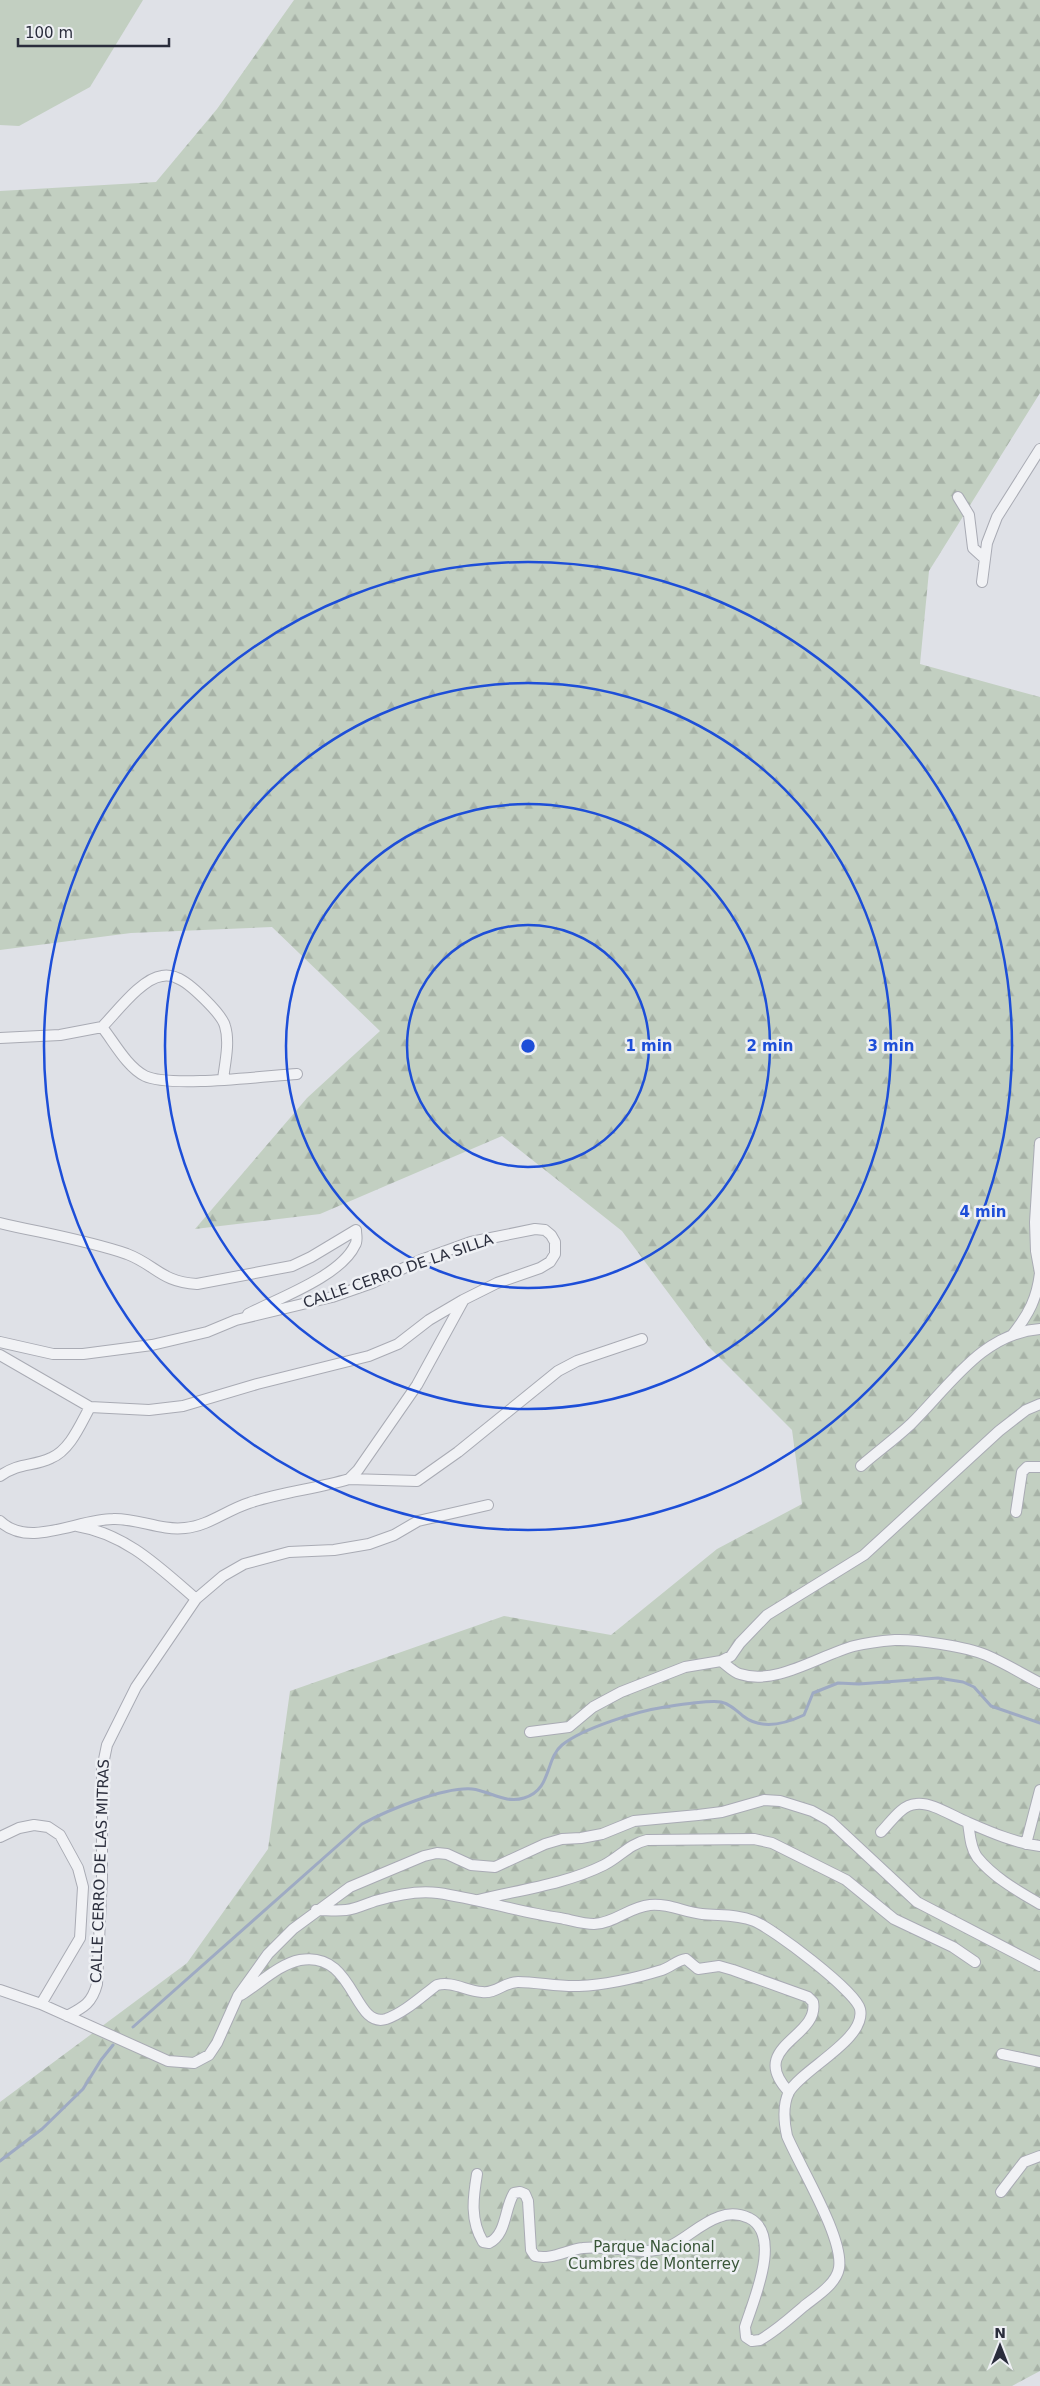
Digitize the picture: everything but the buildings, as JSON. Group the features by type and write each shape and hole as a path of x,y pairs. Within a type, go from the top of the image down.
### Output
{"street":[{"path":"982,582 987,542 997,517 1040,449"},
{"path":"958,497 969,515 973,548 984,558"},
{"path":"0,1038 60,1035 102,1027 149,981 162,976 176,977 185,982 225,1024 227,1036 224,1079"},
{"path":"102,1027 133,1066 143,1075 157,1080 224,1079 297,1074"},
{"path":"1013,1334 1028,1316 1034,1302 1040,1273 1036,1251 1040,1143"},
{"path":"0,1224 65,1237 129,1255 164,1277 181,1283 197,1284 292,1266 312,1257 356,1230 355,1247 338,1266 315,1280 236,1320"},
{"name":"CALLE CERRO DE LA SILLA","path":"0,1342 53,1354 83,1354 152,1345 207,1332 236,1320 332,1297 372,1283 421,1260 471,1242 536,1228 545,1230 555,1242 555,1254 550,1262 540,1268 497,1283 463,1300 429,1320 398,1344 369,1356 257,1384 184,1406 149,1410 90,1407"},
{"path":"349,1479 358,1470 417,1385 463,1300"},
{"path":"861,1466 910,1424 985,1349 1013,1334 1040,1329"},
{"path":"0,1520 7,1527 23,1532 40,1533 71,1525 115,1519 166,1528 185,1528 205,1523 250,1503 349,1479 417,1481 458,1452 558,1371 576,1361 642,1339"},
{"path":"0,1355 90,1407 64,1449 50,1458 13,1467 0,1476"},
{"path":"530,1732 569,1726 593,1707 622,1692 685,1667 721,1661 731,1656 740,1643 767,1615 864,1555 999,1431 1026,1410 1040,1404"},
{"path":"1016,1512 1022,1472 1027,1467 1040,1467"},
{"name":"CALLE CERRO DE LAS MITRAS","path":"67,2016 87,2005 94,1997 97,1984 102,1877 102,1770 107,1745 136,1688 196,1599 223,1576 244,1564 289,1552 334,1550 369,1544 394,1536 418,1521 488,1506"},
{"path":"71,1525 93,1529 120,1538 148,1557 196,1599"},
{"path":"721,1661 739,1674 751,1676 770,1674 794,1669 854,1646 897,1640 938,1644 983,1654 1019,1670 1040,1683"},
{"path":"1026,1844 1040,1790"},
{"path":"0,1990 41,2004 168,2061 194,2063 209,2055 217,2043 238,1996 268,1954 316,1910 350,1887 424,1856 437,1853 447,1854 471,1864 495,1867 562,1839 602,1834 634,1821 722,1812 764,1800 780,1801 812,1811 830,1821 917,1902 1040,1966"},
{"path":"881,1832 904,1808 917,1804 929,1806 968,1823 1026,1844 1040,1846"},
{"path":"968,1823 971,1843 977,1856 1008,1885 1040,1904"},
{"path":"0,1837 19,1828 34,1825 48,1827 60,1835 78,1868 83,1887 80,1938 41,2004"},
{"path":"474,1901 560,1880 605,1865 634,1842 647,1840 754,1839 772,1842 846,1880 894,1919 953,1947 974,1962"},
{"path":"316,1910 347,1910 377,1900 415,1892 437,1893 592,1924 619,1918 632,1909 650,1905 663,1905 702,1914 740,1917 754,1921 766,1928 852,1994 860,2008 860,2021 852,2033 789,2092 784,2121 787,2136 834,2235 839,2254 839,2269 834,2281 760,2340 752,2341 746,2337 745,2327 764,2267 765,2247 760,2228 750,2219 738,2214 719,2216 670,2246 654,2251 590,2247 572,2249 543,2258 535,2256 531,2250 528,2201 525,2194 520,2192 514,2193 510,2200 501,2231 496,2240 489,2243 483,2242 478,2235 472,2208 476,2174"},
{"path":"238,1996 278,1970 298,1960 317,1959 331,1964 337,1970 364,2011 374,2018 385,2020 438,1985 447,1983 482,1993 493,1992 504,1984 516,1982 558,1987 581,1986 644,1975 664,1969 680,1960 686,1959 698,1969 719,1966 733,1970 801,1994 813,2002 814,2014 809,2022 786,2042 776,2062 776,2074 789,2092"},
{"path":"1002,2054 1040,2062"},
{"path":"1000,2192 1024,2162 1040,2156"}],"green space":[{"path":"0,0 143,0 90,87 19,126 0,125"},
{"name":"Parque Nacional Cumbres de Monterrey","path":"294,0 1040,0 1040,393 929,571 920,664 1040,697 1040,2371 1012,2386 0,2386 0,2102 187,1963 268,1849 290,1691 504,1616 611,1635 717,1549 802,1504 792,1430 708,1346 622,1231 502,1136 320,1214 195,1229 307,1098 380,1031 272,927 131,933 0,950 0,191 156,182 217,109"}],"waterway":[{"path":"133,2027 362,1824 416,1800 460,1789 479,1790 510,1799 524,1798 533,1794 539,1788 544,1781 553,1758 562,1745 583,1732 611,1721 654,1709 693,1703 721,1702 757,1723 781,1723 804,1715 813,1693 838,1683 859,1684 938,1678 963,1682 974,1687 991,1706 1040,1723"},
{"path":"0,2161 42,2129 83,2089 113,2045"}]}
